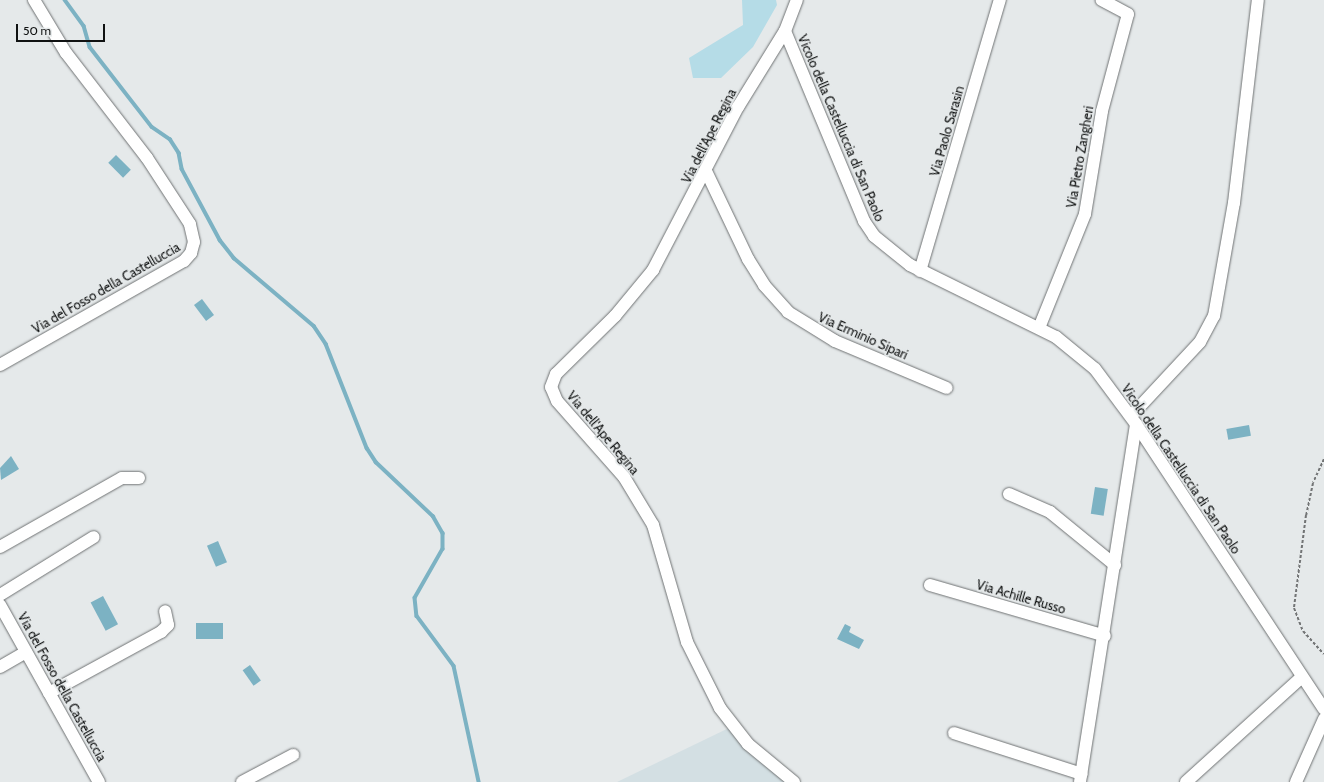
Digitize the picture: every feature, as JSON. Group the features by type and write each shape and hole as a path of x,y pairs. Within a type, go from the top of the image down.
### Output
{"street":[{"name":"Via del Fosso della Castelluccia","path":"0,365 184,261 191,253 194,242 190,224 147,158 66,53 34,0"},
{"name":"Via dell'Ape Regina","path":"794,782 748,744 720,708 687,642 661,547 650,520 624,477 557,401 551,390 556,374 615,316 653,270 706,171 738,107 785,31 797,0"},
{"name":"Via Paolo Sarasin","path":"920,271 1000,0"},
{"name":"Via Pietro Zangheri","path":"1039,328 1085,214 1102,111 1128,14 1102,0"},
{"path":"954,733 1081,778 1105,636 1134,420 1200,342 1214,316 1234,203 1258,0"},
{"name":"Vicolo della Castelluccia di San Paolo","path":"785,31 867,226 890,252 920,271 1039,328 1083,358 1134,420 1324,710"},
{"name":"Via Erminio Sipari","path":"706,171 748,259 764,285 788,312 835,341 947,388"},
{"path":"0,547 122,478 139,478"},
{"path":"1009,494 1050,512 1115,565"},
{"path":"0,595 94,537"},
{"name":"Via Achille Russo","path":"930,585 1105,636"},
{"name":"Via del Fosso della Castelluccia","path":"0,605 99,782"},
{"path":"49,693 161,632 168,625 165,611"},
{"path":"0,667 26,652"},
{"path":"1186,782 1302,677"},
{"path":"1296,782 1324,719"},
{"path":"242,782 293,755"}],"path":[{"path":"1324,459 1313,483 1306,515 1294,608 1303,631 1324,654"}],"shaded area":[{"path":"742,0 776,0 777,5 753,47 721,78 693,78 689,58 743,25"},
{"path":"116,155 131,170 123,178 108,163"},
{"path":"202,299 214,315 206,321 194,305"},
{"path":"1249,425 1251,436 1228,440 1226,429"},
{"path":"11,456 19,469 1,480 0,468"},
{"path":"1095,487 1108,489 1104,516 1091,514"},
{"path":"218,541 227,562 216,567 207,546"},
{"path":"103,596 118,624 106,631 91,603"},
{"path":"196,623 223,623 223,639 196,639"},
{"path":"845,624 851,627 849,632 864,640 859,649 837,639"},
{"path":"250,665 261,681 254,686 243,670"},
{"path":"733,726 793,782 617,782"}],"waterway":[{"path":"65,0 84,26 90,47 152,127 170,139 179,153 182,169 220,240 234,258 314,326 326,344 367,448 376,462 433,516 443,533 443,549 415,598 417,616 454,666 479,782"}]}
